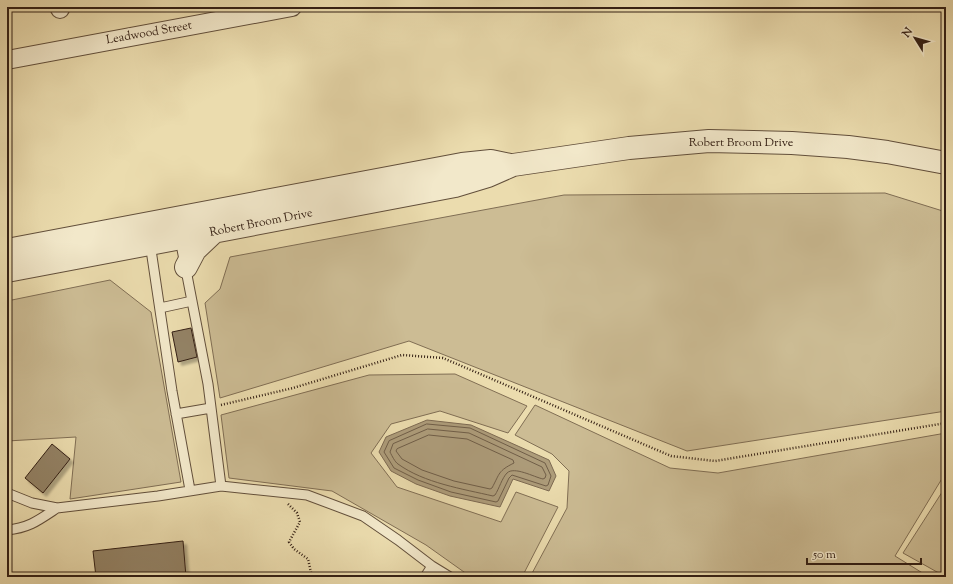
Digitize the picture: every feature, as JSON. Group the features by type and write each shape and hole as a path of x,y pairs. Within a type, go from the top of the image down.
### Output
{"street":[{"name":"Leadwood Street","path":"7,60 292,7"},
{"name":"Robert Broom Drive","path":"7,271 164,238 215,231 455,186 488,176 513,165 629,148 709,141 792,142 887,152 946,163"},
{"name":"Robert Broom Drive","path":"7,250 462,164 491,161 513,165"},
{"path":"67,238 79,241 145,231 164,238 175,224 254,210 262,207 268,200"},
{"path":"186,267 195,250 215,231"}],"lane":[{"path":"164,238 186,267 211,408 221,486"},
{"path":"164,238 160,308 176,414 190,490"},
{"path":"160,308 192,301"},
{"path":"176,414 211,408"},
{"path":"7,493 32,503 57,508 158,496 221,486 306,495 363,516 432,566 450,577"},
{"path":"7,530 20,529 31,525 57,508"},
{"path":"425,577 432,566"}],"path":[{"path":"211,408 293,388 402,355 442,358 671,456 715,462 946,423"},
{"path":"284,492 289,506 298,513 300,522 289,542 294,549 308,559 312,577"}],"shaded area":[{"path":"885,193 946,212 946,411 687,451 409,341 220,398 205,303 220,289 230,257 564,195"},
{"path":"110,280 151,312 181,482 70,499 76,437 7,441 7,301"},
{"path":"455,374 527,406 508,433 440,411 391,424 371,453 397,487 501,522 516,492 558,507 522,577 471,577 426,545 332,491 229,478 221,415 369,375"},
{"path":"535,405 670,468 718,473 946,433 946,472 895,556 929,577 530,577 567,508 569,471 552,454 515,435"},
{"path":"946,486 946,577 903,553"}],"water":[{"path":"427,420 471,425 549,460 556,476 549,491 513,479 500,507 450,496 416,484 391,471 379,452 386,437"}],"building":[{"path":"191,328 197,357 178,362 172,332"},
{"path":"52,444 70,459 43,493 25,478"},
{"path":"183,541 186,577 96,577 93,551"}]}
